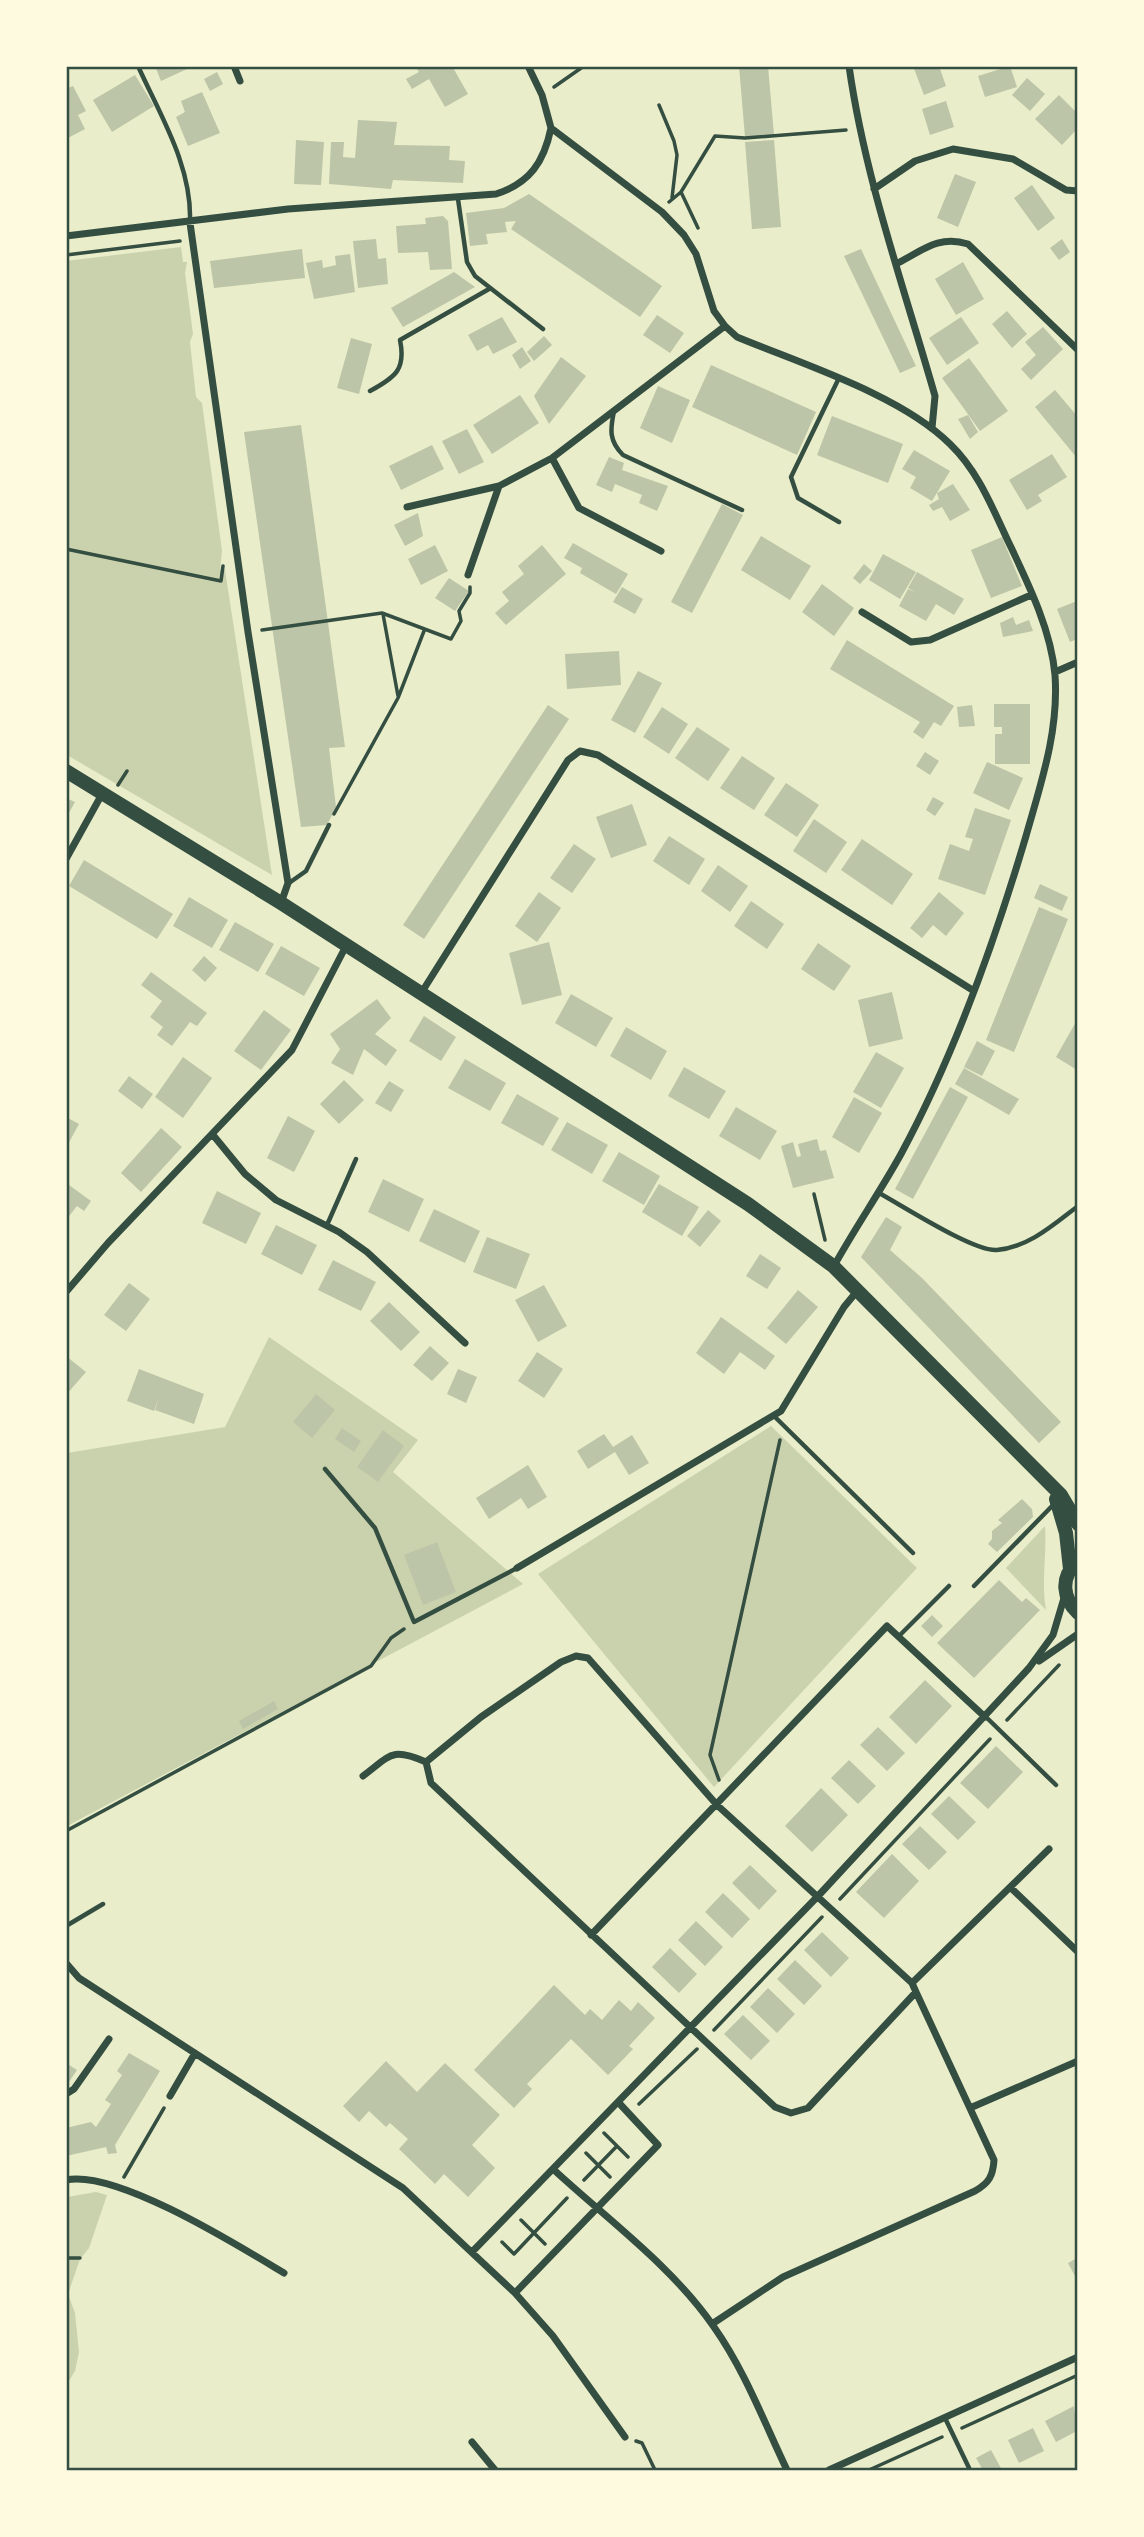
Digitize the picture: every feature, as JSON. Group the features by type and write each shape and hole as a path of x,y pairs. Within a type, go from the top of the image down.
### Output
{"main road":[{"path":"66,771 281,903 420,995 837,1260 858,1290 1039,1472 1077,1524"},
{"path":"1059,1498 1074,1566 1065,1593 1077,1614"}],"street":[{"path":"234,66 240,81"},
{"path":"66,236 299,208 458,199 496,194 525,181 547,149 551,128 542,95 528,66"},
{"path":"849,66 859,129 874,189 898,262 935,396 932,428"},
{"path":"551,128 662,212 684,236 696,254 714,311 737,337 890,403 932,428 967,462 982,486 1031,594 1047,637 1055,672 1056,714 1048,759 1020,855 974,991 942,1068 879,1193 837,1260"},
{"path":"874,189 915,161 953,149 1013,159 1054,184 1077,191"},
{"path":"190,223 248,632 289,883 281,903"},
{"path":"898,262 939,242 951,239 968,244 1077,350"},
{"path":"407,507 499,486 552,458 725,326"},
{"path":"552,458 579,508 661,551"},
{"path":"468,575 499,486"},
{"path":"862,612 911,642 930,640 1031,594"},
{"path":"1055,672 1077,662"},
{"path":"420,995 568,760 579,751 598,755 974,991"},
{"path":"66,859 102,794"},
{"path":"66,1292 292,1050 346,946"},
{"path":"213,1135 245,1174 276,1200 327,1226 390,1271 465,1343"},
{"path":"517,1568 781,1411 844,1307 858,1290"},
{"path":"472,2252 691,2028 1030,1668 1053,1635 1065,1593"},
{"path":"591,1935 887,1626 985,1717"},
{"path":"1030,1668 1077,1633"},
{"path":"426,1762 481,1717 561,1662 576,1656 588,1658 717,1805 832,1907 912,1983 994,2160 993,2174 986,2185 783,2277 712,2324"},
{"path":"363,1776 391,1755 404,1753 426,1762"},
{"path":"426,1762 431,1783 775,2107 791,2113 808,2108 916,1992"},
{"path":"912,1983 1049,1849"},
{"path":"1011,1888 1077,1952"},
{"path":"66,1963 79,1979 403,2188 515,2293 561,2346 625,2437"},
{"path":"66,2094 74,2089 109,2039"},
{"path":"170,2096 195,2053"},
{"path":"970,2108 1077,2061"},
{"path":"515,2293 658,2145 619,2103"},
{"path":"554,2168 681,2287 712,2324 734,2356 787,2470"},
{"path":"66,2180 80,2177 104,2181 201,2224 284,2273"},
{"path":"829,2470 1077,2357"},
{"path":"471,2442 495,2470"}],"lane":[{"path":"138,66 184,167 191,195 190,223"},
{"path":"458,199 467,262 475,276 543,329"},
{"path":"370,391 387,382 398,370 404,358 400,340 489,289"},
{"path":"838,380 791,477 798,498 839,522"},
{"path":"614,410 610,436 614,447 623,455 742,510"},
{"path":"289,883 306,871 329,825"},
{"path":"327,1226 356,1159"},
{"path":"879,1193 974,1245 994,1251 1032,1239 1077,1206"},
{"path":"774,1415 913,1553"},
{"path":"325,1469 375,1528 414,1622 517,1568"},
{"path":"974,1586 1059,1498"},
{"path":"899,1636 949,1586"},
{"path":"985,1717 1056,1785"},
{"path":"66,1926 103,1904"},
{"path":"944,2417 970,2470"}],"path":[{"path":"542,95 584,66"},
{"path":"659,105 677,155 672,198"},
{"path":"662,212 672,198 681,192 715,136 745,138 859,129"},
{"path":"66,255 193,240"},
{"path":"66,549 221,581 223,563 238,560"},
{"path":"248,632 382,613 451,639 461,621 459,611 470,593 468,575"},
{"path":"382,613 398,698"},
{"path":"329,825 398,698 424,631"},
{"path":"120,782 127,771"},
{"path":"814,1194 826,1244 837,1260"},
{"path":"729,1793 712,1766 710,1755 780,1450 782,1423"},
{"path":"66,1831 371,1666 391,1639 414,1622"},
{"path":"563,2178 628,2113 689,2059 704,2040 1059,1666 1053,1651"},
{"path":"118,2188 170,2096"},
{"path":"596,2125 637,2166"},
{"path":"577,2144 618,2186"},
{"path":"492,2232 514,2254 617,2146"},
{"path":"513,2211 554,2253"},
{"path":"66,2258 80,2258"},
{"path":"869,2470 1077,2375"},
{"path":"625,2437 642,2442 655,2470"}],"green space":[{"path":"181,247 183,262 187,262 185,273 193,334 190,342 196,397 202,403 222,551 220,570 225,570 272,875 67,755 66,261"},
{"path":"269,1337 418,1440 393,1472 523,1584 67,1826 67,1453 225,1427"},
{"path":"771,1426 917,1568 714,1787 538,1574"},
{"path":"1045,1526 1044,1589 1046,1610 1006,1568"},
{"path":"96,2192 107,2195 89,2248 80,2259 68,2294 75,2313 79,2352 75,2371 67,2384 67,2197"}],"building":[{"path":"155,66 185,66 187,69 161,81"},
{"path":"415,66 452,66 468,94 445,107 429,79 412,89 406,79 419,72"},
{"path":"739,66 768,66 774,135 745,137"},
{"path":"913,66 939,66 946,86 924,95"},
{"path":"1010,66 1017,87 985,97 978,76"},
{"path":"217,72 223,84 210,91 204,79"},
{"path":"135,75 154,106 112,132 93,100"},
{"path":"1027,78 1045,94 1030,111 1012,95"},
{"path":"73,86 86,111 78,115 85,129 66,139 66,89"},
{"path":"202,92 220,133 188,146 176,117 185,112 181,101"},
{"path":"1059,95 1077,113 1077,129 1062,145 1035,119"},
{"path":"946,101 954,127 930,135 922,109"},
{"path":"358,120 397,122 394,145 450,146 449,160 465,161 463,183 393,180 391,189 329,184 331,142 344,142 343,157 355,158"},
{"path":"296,140 324,142 321,185 294,184"},
{"path":"774,140 781,227 752,229 745,142"},
{"path":"955,174 976,182 958,227 937,218"},
{"path":"1032,185 1055,218 1038,231 1014,198"},
{"path":"529,194 662,286 640,317 511,229 516,221 505,222 507,232 486,234 488,244 470,246 466,213 504,208"},
{"path":"443,216 448,221 452,269 430,270 428,252 398,253 396,226 426,224 425,218"},
{"path":"376,239 378,259 386,258 388,284 358,288 353,241"},
{"path":"1062,239 1070,252 1059,260 1050,248"},
{"path":"302,249 305,278 214,288 210,261"},
{"path":"861,249 916,366 900,373 844,256"},
{"path":"350,254 355,292 314,299 306,263 322,260 323,268 336,265 335,256"},
{"path":"963,262 984,299 956,315 935,279"},
{"path":"454,272 475,287 403,327 391,308"},
{"path":"1007,311 1027,334 1012,348 992,324"},
{"path":"657,315 684,333 670,353 643,335"},
{"path":"502,317 517,342 493,354 488,345 477,351 468,335"},
{"path":"961,317 979,343 947,365 929,338"},
{"path":"1043,327 1063,349 1031,380 1021,369 1036,355 1025,342"},
{"path":"544,336 552,345 534,361 527,352"},
{"path":"351,338 372,344 359,394 337,388"},
{"path":"522,347 531,361 520,369 512,355"},
{"path":"561,357 586,376 549,424 534,396"},
{"path":"969,358 1008,411 980,431 942,378"},
{"path":"711,365 816,412 797,455 692,407"},
{"path":"658,386 690,400 672,443 640,428"},
{"path":"1055,390 1077,416 1077,458 1035,407"},
{"path":"520,395 539,423 492,454 473,425"},
{"path":"968,415 978,432 970,439 958,419"},
{"path":"832,416 903,444 888,483 817,455"},
{"path":"301,425 345,747 329,748 336,807 327,825 301,827 244,432"},
{"path":"467,429 484,462 459,474 442,441"},
{"path":"432,445 444,469 401,490 389,466"},
{"path":"914,450 950,471 932,501 910,488 916,477 902,469"},
{"path":"1052,454 1067,477 1038,495 1042,501 1027,510 1009,480"},
{"path":"609,457 624,463 622,470 668,486 657,511 639,503 642,495 615,484 612,492 596,485"},
{"path":"953,484 970,510 950,521 942,507 933,511 929,505 939,499 937,493"},
{"path":"722,504 743,515 692,613 671,602"},
{"path":"418,513 423,536 405,546 394,525"},
{"path":"761,536 811,566 790,600 741,570"},
{"path":"1002,537 1022,586 991,598 971,550"},
{"path":"573,543 628,574 616,594 580,573 582,568 564,558"},
{"path":"435,545 448,571 421,585 408,559"},
{"path":"542,545 566,574 506,625 495,613 509,601 502,592 524,574 518,566"},
{"path":"883,554 916,572 900,599 869,580"},
{"path":"864,564 872,571 860,584 853,578"},
{"path":"917,572 964,599 954,615 936,604 926,621 899,606 908,589 915,592 908,588"},
{"path":"449,578 469,591 455,611 435,598"},
{"path":"822,584 854,608 834,636 802,612"},
{"path":"622,587 643,599 635,614 613,602"},
{"path":"1077,601 1077,639 1070,642 1057,609"},
{"path":"1013,617 1016,625 1029,620 1033,631 1003,637 1000,623"},
{"path":"847,640 954,706 941,726 934,722 923,739 913,732 920,722 830,669"},
{"path":"619,651 621,685 567,689 565,654"},
{"path":"638,671 662,683 635,733 611,720"},
{"path":"994,704 1030,704 1030,764 995,764 995,734 1002,734 1002,727 994,727"},
{"path":"548,705 569,719 424,939 403,925"},
{"path":"972,705 975,726 959,727 957,707"},
{"path":"662,707 688,724 669,754 643,737"},
{"path":"697,727 730,749 708,781 675,758"},
{"path":"925,752 939,761 930,775 916,766"},
{"path":"742,756 775,778 754,810 720,788"},
{"path":"987,762 1023,778 1009,810 973,793"},
{"path":"786,783 819,805 797,837 764,815"},
{"path":"933,797 944,803 935,816 926,810"},
{"path":"66,798 75,802 66,818"},
{"path":"632,804 647,845 611,858 596,817"},
{"path":"975,808 1011,820 985,895 938,879 950,844 969,851 973,839 965,837"},
{"path":"814,819 847,842 826,873 793,851"},
{"path":"669,836 705,859 689,885 653,861"},
{"path":"862,839 913,874 892,905 841,870"},
{"path":"574,844 596,859 572,893 550,878"},
{"path":"84,860 173,914 157,939 69,886"},
{"path":"718,865 748,886 730,912 701,891"},
{"path":"1040,884 1068,897 1062,911 1034,898"},
{"path":"539,892 561,908 537,942 515,926"},
{"path":"939,892 964,913 946,936 933,925 922,938 910,928"},
{"path":"189,897 228,920 212,948 173,926"},
{"path":"751,901 784,924 767,949 734,926"},
{"path":"1039,907 1068,919 1014,1052 986,1040"},
{"path":"235,922 274,944 258,972 219,950"},
{"path":"549,942 562,995 522,1005 509,953"},
{"path":"818,943 851,966 834,991 801,969"},
{"path":"281,946 320,968 304,996 265,974"},
{"path":"204,956 217,968 205,982 192,970"},
{"path":"151,972 207,1013 197,1026 190,1022 172,1046 157,1035 163,1027 150,1017 162,1001 141,985"},
{"path":"892,992 903,1039 869,1047 858,1000"},
{"path":"571,994 613,1018 596,1047 555,1023"},
{"path":"377,999 391,1018 375,1034 397,1050 386,1066 364,1049 353,1075 331,1063 340,1049 330,1034"},
{"path":"264,1010 291,1030 261,1070 234,1051"},
{"path":"424,1016 456,1037 441,1061 409,1041"},
{"path":"1077,1020 1077,1070 1056,1057"},
{"path":"626,1027 667,1051 651,1080 610,1056"},
{"path":"977,1041 995,1051 982,1076 964,1067"},
{"path":"876,1052 904,1068 881,1108 853,1092"},
{"path":"183,1057 212,1078 183,1118 155,1097"},
{"path":"465,1059 506,1083 490,1111 448,1088"},
{"path":"684,1067 726,1091 709,1119 668,1096"},
{"path":"964,1068 1019,1099 1009,1115 955,1084"},
{"path":"129,1076 153,1094 142,1109 118,1091"},
{"path":"344,1080 364,1100 339,1124 320,1104"},
{"path":"389,1081 404,1090 391,1112 375,1103"},
{"path":"950,1087 968,1097 913,1199 895,1189"},
{"path":"517,1094 559,1118 543,1146 501,1123"},
{"path":"854,1097 882,1113 859,1153 832,1137"},
{"path":"736,1107 777,1131 760,1160 719,1136"},
{"path":"288,1116 315,1131 294,1172 267,1158"},
{"path":"66,1117 79,1124 66,1148"},
{"path":"567,1122 608,1145 592,1174 551,1150"},
{"path":"161,1128 182,1147 141,1192 121,1173"},
{"path":"817,1139 820,1151 826,1150 834,1178 793,1188 781,1146 793,1142 797,1157 801,1156 798,1144"},
{"path":"619,1152 660,1176 644,1205 602,1181"},
{"path":"383,1179 424,1199 409,1232 368,1212"},
{"path":"659,1184 699,1207 682,1236 642,1212"},
{"path":"69,1185 91,1201 84,1211 77,1206 66,1220"},
{"path":"217,1191 261,1213 246,1244 202,1223"},
{"path":"434,1209 480,1231 465,1263 419,1241"},
{"path":"708,1210 721,1221 700,1247 687,1236"},
{"path":"886,1217 902,1227 890,1250 922,1278 1061,1422 1039,1443 861,1257"},
{"path":"276,1225 317,1245 302,1275 261,1254"},
{"path":"487,1237 530,1254 516,1289 473,1272"},
{"path":"760,1254 781,1268 767,1289 746,1276"},
{"path":"333,1260 376,1282 361,1311 318,1290"},
{"path":"129,1283 150,1299 126,1331 104,1315"},
{"path":"544,1285 567,1326 538,1342 515,1300"},
{"path":"798,1290 818,1307 786,1344 767,1328"},
{"path":"389,1302 420,1332 401,1351 370,1321"},
{"path":"721,1317 775,1356 765,1370 740,1352 724,1374 696,1353"},
{"path":"430,1346 449,1363 432,1381 413,1365"},
{"path":"537,1352 563,1369 544,1398 518,1381"},
{"path":"66,1356 86,1372 66,1395"},
{"path":"139,1369 204,1394 194,1424 155,1410 159,1397 154,1411 127,1401"},
{"path":"458,1369 477,1377 466,1403 447,1394"},
{"path":"316,1394 335,1410 312,1438 293,1422"},
{"path":"342,1428 361,1441 354,1452 335,1439"},
{"path":"383,1430 404,1446 378,1482 357,1467"},
{"path":"604,1434 613,1447 632,1435 649,1463 629,1475 615,1452 588,1469 577,1451"},
{"path":"528,1465 547,1497 528,1509 521,1498 489,1519 476,1498"},
{"path":"1022,1499 1032,1509 1033,1517 997,1552 988,1544 992,1539 992,1531 1002,1523 998,1520"},
{"path":"437,1542 456,1592 423,1605 404,1555"},
{"path":"999,1580 1022,1602 1026,1598 1040,1610 974,1678 937,1643"},
{"path":"932,1615 943,1626 932,1637 921,1626"},
{"path":"925,1680 952,1706 916,1744 889,1717"},
{"path":"274,1701 278,1709 243,1729 239,1721"},
{"path":"878,1727 905,1753 887,1771 860,1745"},
{"path":"996,1746 1023,1772 988,1809 960,1783"},
{"path":"849,1760 876,1786 858,1804 831,1778"},
{"path":"821,1788 848,1815 812,1852 785,1826"},
{"path":"949,1796 976,1822 958,1840 931,1814"},
{"path":"920,1826 947,1852 929,1870 902,1844"},
{"path":"892,1854 919,1881 884,1918 856,1892"},
{"path":"750,1865 777,1891 759,1910 732,1883"},
{"path":"723,1893 750,1919 732,1938 705,1912"},
{"path":"696,1921 723,1947 705,1966 678,1940"},
{"path":"822,1932 849,1958 831,1977 804,1950"},
{"path":"670,1948 697,1974 679,1993 652,1967"},
{"path":"795,1960 822,1986 804,2005 777,1979"},
{"path":"554,1985 585,2015 590,2009 602,2020 619,2000 631,2011 638,2002 655,2018 629,2046 633,2049 608,2075 571,2039 527,2084 532,2089 514,2108 474,2070"},
{"path":"768,1988 795,2014 777,2033 750,2007"},
{"path":"743,2015 770,2041 751,2060 724,2034"},
{"path":"129,2053 160,2071 115,2145 117,2153 108,2154 106,2147 66,2156 66,2128 91,2122 96,2127 111,2104 105,2100 122,2075 117,2071"},
{"path":"386,2061 417,2092 445,2063 500,2115 472,2145 495,2168 468,2197 444,2174 435,2184 399,2149 408,2139 390,2123 386,2127 369,2111 359,2122 343,2106"},
{"path":"66,2063 77,2070 69,2082 66,2080"},
{"path":"1077,2258 1077,2280 1068,2263"},
{"path":"1074,2406 1077,2431 1056,2442 1045,2421"},
{"path":"1033,2428 1044,2451 1019,2463 1008,2440"},
{"path":"991,2450 1002,2470 983,2470 976,2458"}]}
